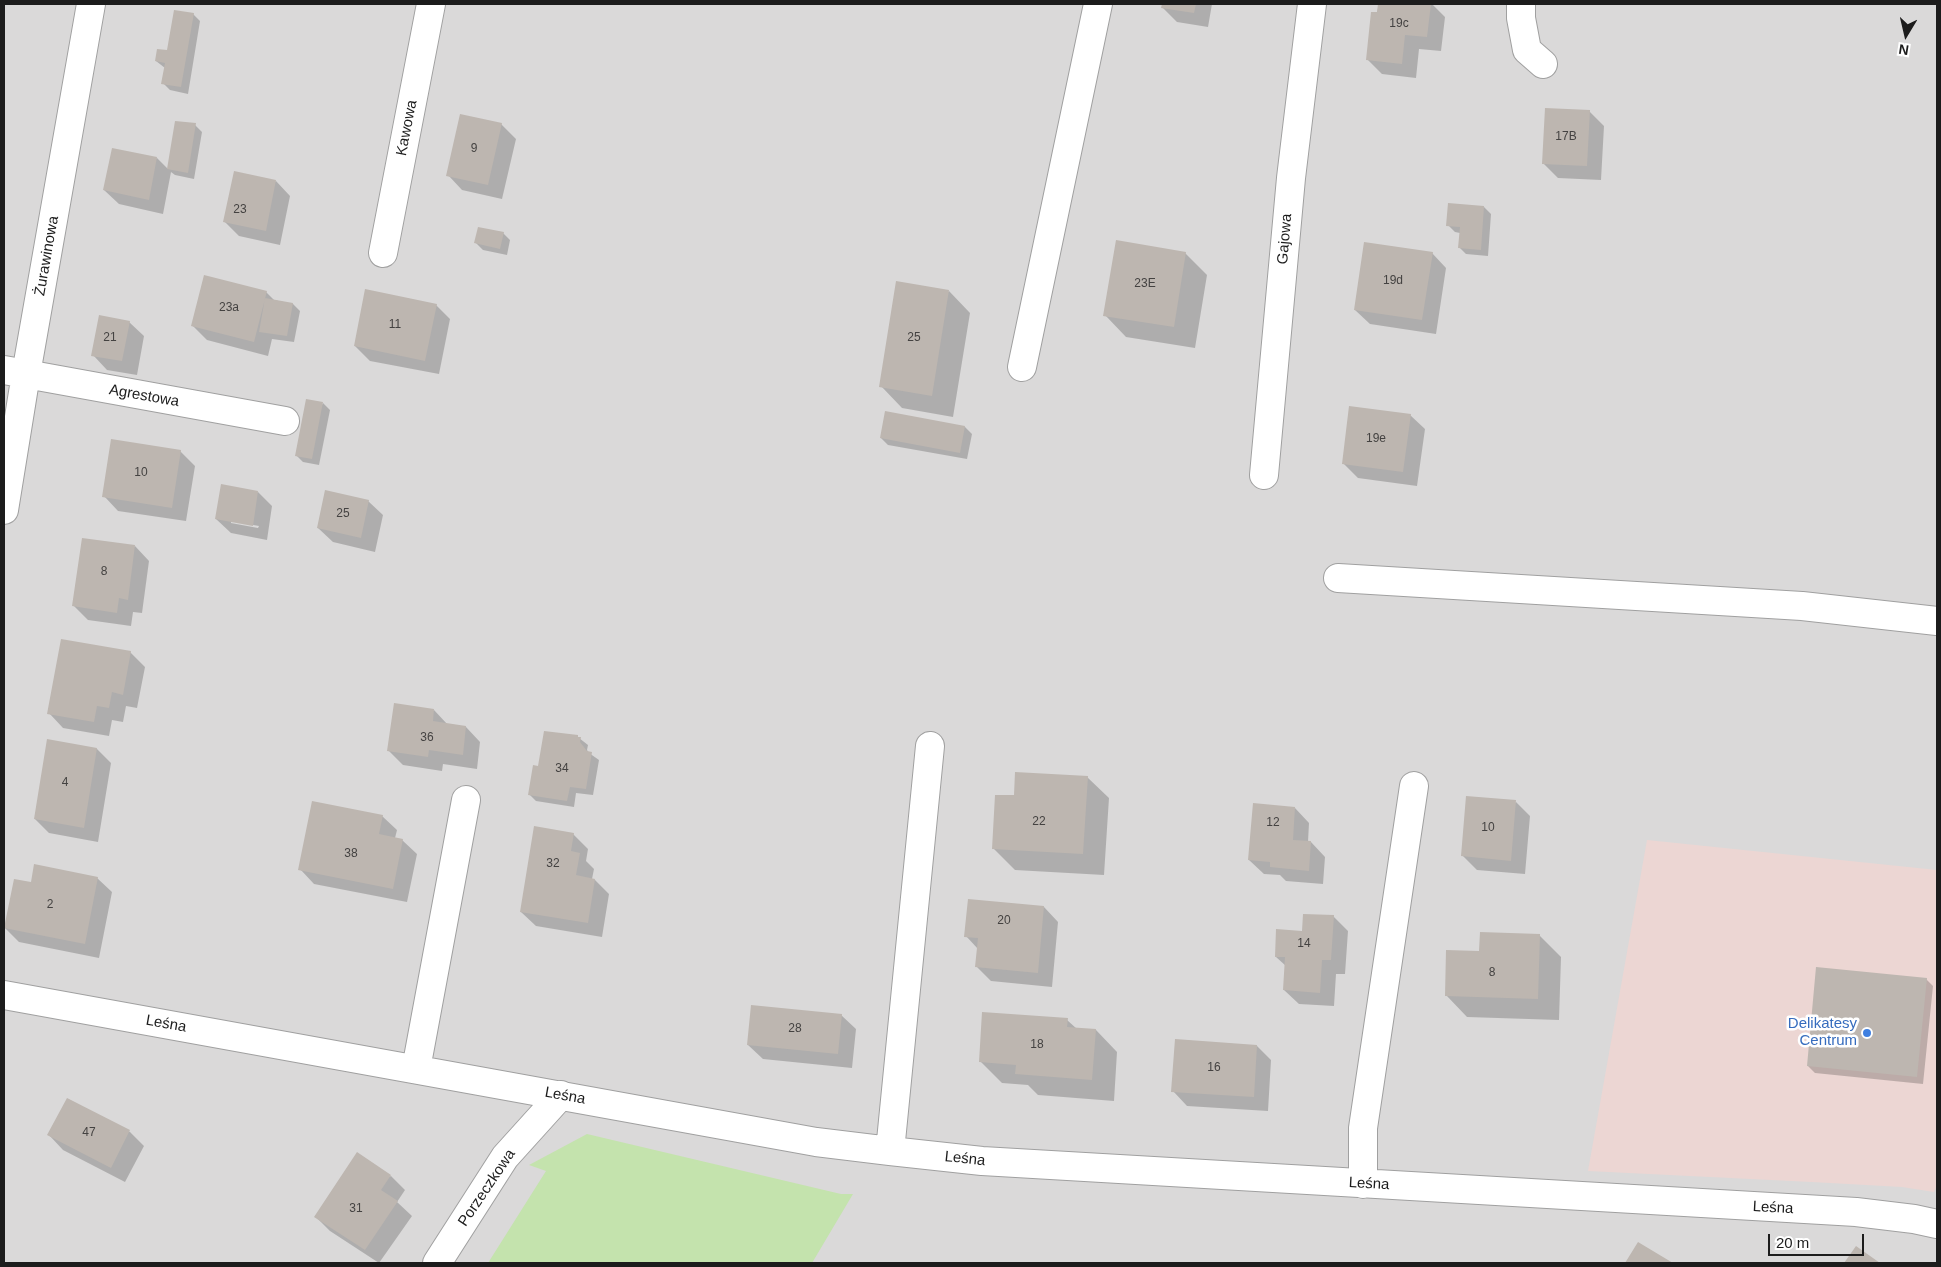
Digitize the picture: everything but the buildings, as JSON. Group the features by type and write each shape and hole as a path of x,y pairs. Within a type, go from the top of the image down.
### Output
{"street":[{"name":"Żurawinowa","path":"4,510 15,372 91,4"},
{"name":"Kawowa","path":"383,253 431,4"},
{"path":"1022,367 1098,4"},
{"name":"Gajowa","path":"1264,475 1291,178 1312,4"},
{"path":"1522,4 1521,18 1527,50 1543,64"},
{"name":"Agrestowa","path":"15,372 285,421"},
{"path":"1338,578 1802,606 1937,621"},
{"path":"890,1151 930,746"},
{"path":"1363,1184 1363,1128 1414,786"},
{"path":"416,1069 466,800"},
{"name":"Leśna","path":"4,995 816,1142 982,1162 1856,1212 1931,1221 1937,1224"},
{"name":"Porzeczkowa","path":"437,1263 505,1157 561,1095"}],"shaded area":[{"path":"4,4 1937,4 1937,1263 4,1263"},
{"path":"1647,840 1937,870 1937,1185 1934,1192 1902,1187 1588,1171"}],"green space":[{"path":"587,1134 841,1194 853,1194 812,1263 488,1263 546,1171 529,1165"}],"place":[{"name":"Delikatesy Centrum","path":"1867,1033"}]}
